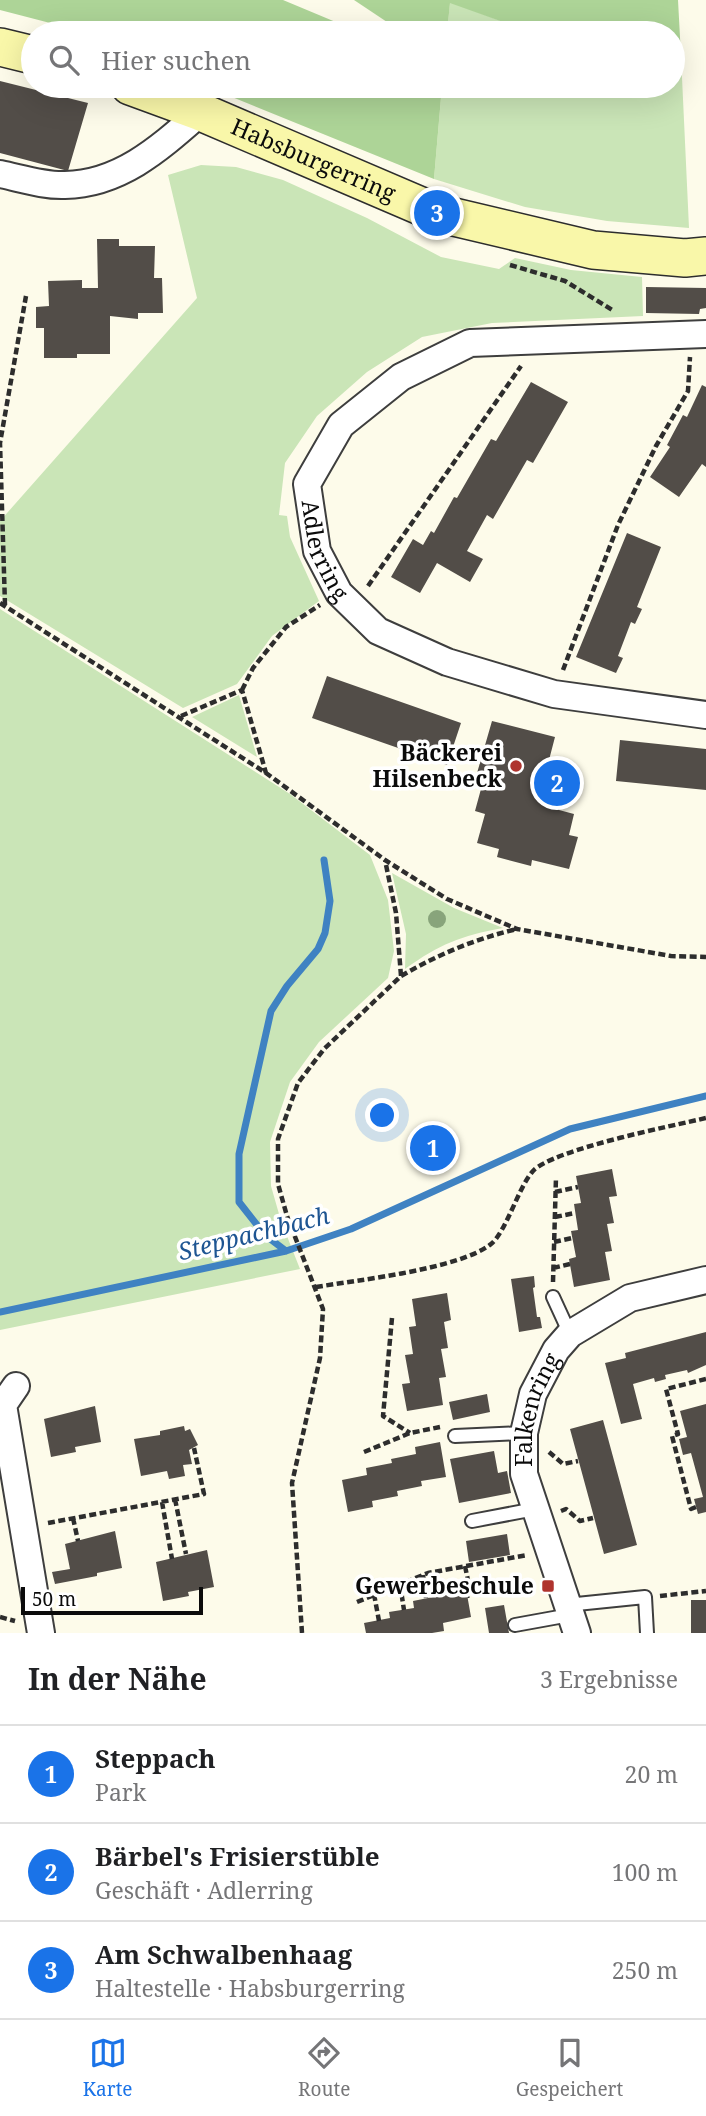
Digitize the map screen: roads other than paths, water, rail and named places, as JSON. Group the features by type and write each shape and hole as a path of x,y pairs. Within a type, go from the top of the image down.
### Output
{"street":[{"path":"0,47 21,52"},
{"name":"Habsburgerring","path":"163,98 437,214 593,250 685,258 706,256"},
{"path":"0,174 64,186 115,176 156,151 201,112"},
{"name":"Adlerring","path":"698,335 470,343 401,377 341,425 307,484 317,551 346,600 378,631 447,662 554,694 706,715"},
{"name":"Falkenring","path":"571,1618 524,1474 524,1433 533,1394 556,1350 570,1334 630,1298 706,1280"},
{"path":"16,1386 3,1405 41,1633"}],"lane":[{"path":"553,1297 570,1334"},
{"path":"455,1436 524,1433"},
{"path":"472,1521 535,1509"},
{"path":"515,1625 571,1618 645,1597 647,1633"}],"waterway":[{"path":"286,1251 265,1235 239,1202 239,1154 271,1011 287,986 318,949 325,933 330,901 324,860"},
{"name":"Steppachbach","path":"0,1312 286,1251 351,1229 570,1129 706,1096"}],"place":[{"name":"Am Schwalbenhaag","path":"437,213"},
{"name":"Bäckerei Hilsenbeck","path":"516,766"},
{"name":"Bärbel's Frisierstüble","path":"557,783"},
{"name":"Steppach","path":"433,1148"},
{"name":"Gewerbeschule","path":"548,1586"}]}
